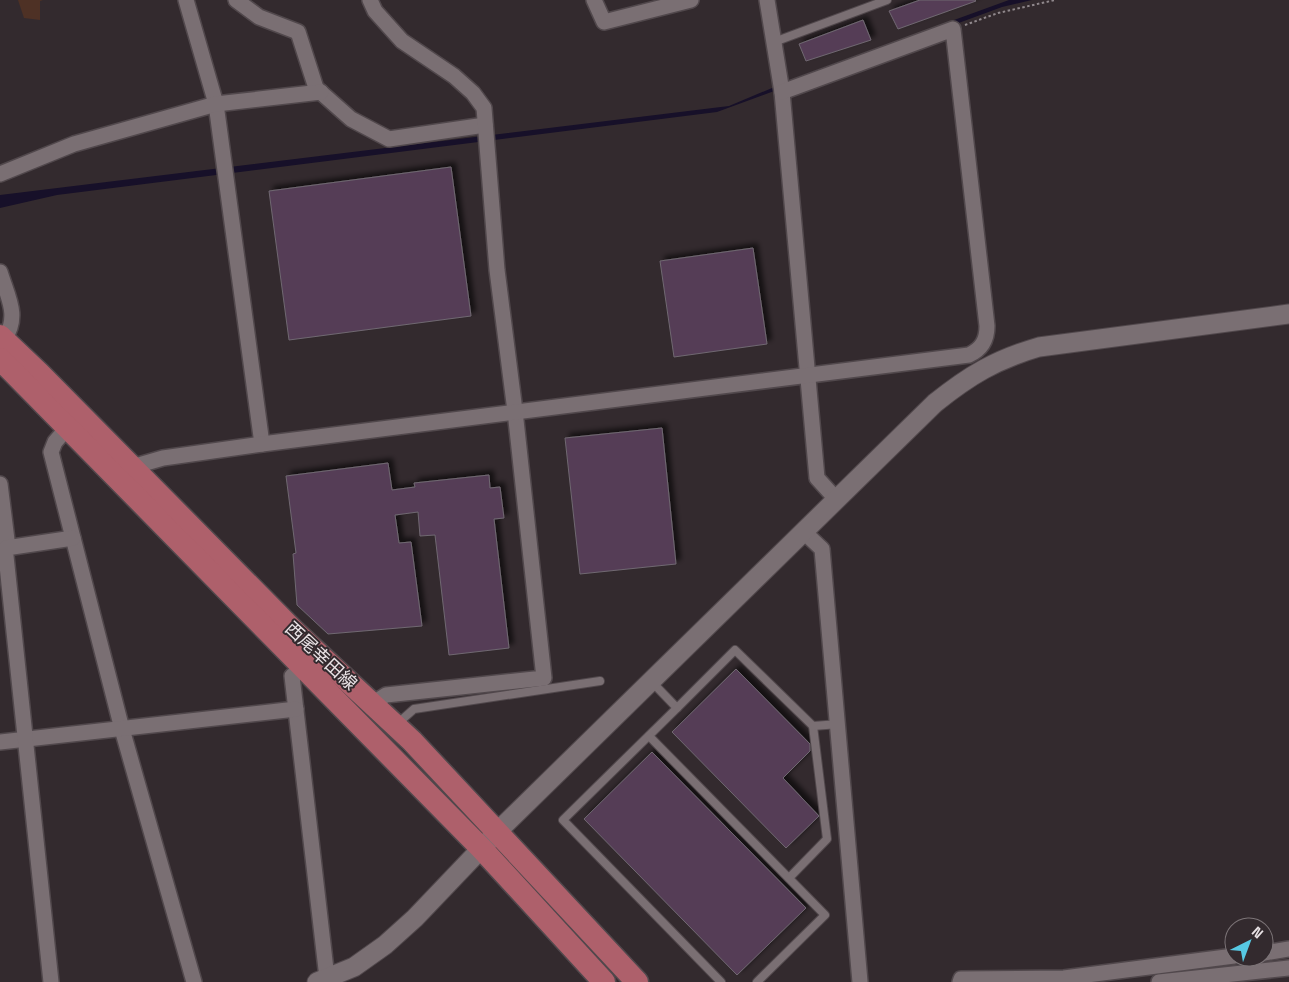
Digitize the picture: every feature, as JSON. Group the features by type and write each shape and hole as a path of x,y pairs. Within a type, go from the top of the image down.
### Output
{"main road":[{"name":"西尾幸田線","path":"1,345 68,427 482,849 604,982"},
{"name":"西尾幸田線","path":"1,345 132,467 294,632 412,741 498,831 636,982"}],"street":[{"path":"186,0 216,104 262,444"},
{"path":"236,0 259,17 298,32 316,88 351,119 390,139 486,125"},
{"path":"370,0 375,11 402,41 454,76 473,93 484,108 497,270 516,411 544,678 386,695 372,704"},
{"path":"594,0 604,22 691,0"},
{"path":"767,0 782,92 817,478 836,499"},
{"path":"132,467 163,458 262,444 969,355 977,352 987,337 987,326 953,29 782,92"},
{"path":"0,174 74,144 216,104 321,92"},
{"path":"0,272 13,316 10,332 1,345"},
{"path":"304,666 292,676 322,980 354,966 385,945 415,918 498,831 935,403 983,368 1012,355 1039,347 1289,314"},
{"path":"68,427 55,442 51,452 122,728 194,982"},
{"path":"0,484 8,548 6,556 24,739 51,982"},
{"path":"803,531 822,549 839,724 860,982"},
{"path":"8,548 73,538"},
{"path":"0,742 296,709"},
{"path":"1274,951 1289,949"},
{"path":"960,982 961,979 1064,978 1224,957"},
{"path":"1159,982 1289,968"}],"lane":[{"path":"774,42 886,0"},
{"path":"721,982 563,820 735,650 813,726 827,839 788,878"},
{"path":"394,726 414,709 600,681"},
{"path":"650,681 677,708"},
{"path":"813,726 839,724"},
{"path":"649,736 825,915 757,982"}],"path":[{"path":"953,29 998,13 1055,0"}],"shaded area":[{"path":"18,0 43,0 40,1 40,20 24,18"},
{"path":"1009,0 1032,0 1002,7 717,112 57,195 0,208 0,195 729,106 803,75"}],"building":[{"path":"920,0 976,1 898,29 889,11"},
{"path":"863,20 871,40 806,61 799,44"},
{"path":"451,167 471,316 289,340 269,191"},
{"path":"753,248 767,344 674,357 660,261"},
{"path":"662,428 676,564 580,574 565,438"},
{"path":"388,463 392,490 415,487 414,483 489,475 490,488 500,487 504,518 494,519 509,648 449,655 435,535 420,536 418,512 395,515 399,543 411,542 422,626 328,634 297,605 293,554 296,553 286,476"},
{"path":"736,669 810,744 810,751 783,778 819,816 786,848 672,732"},
{"path":"652,752 806,908 737,975 584,819"}]}
